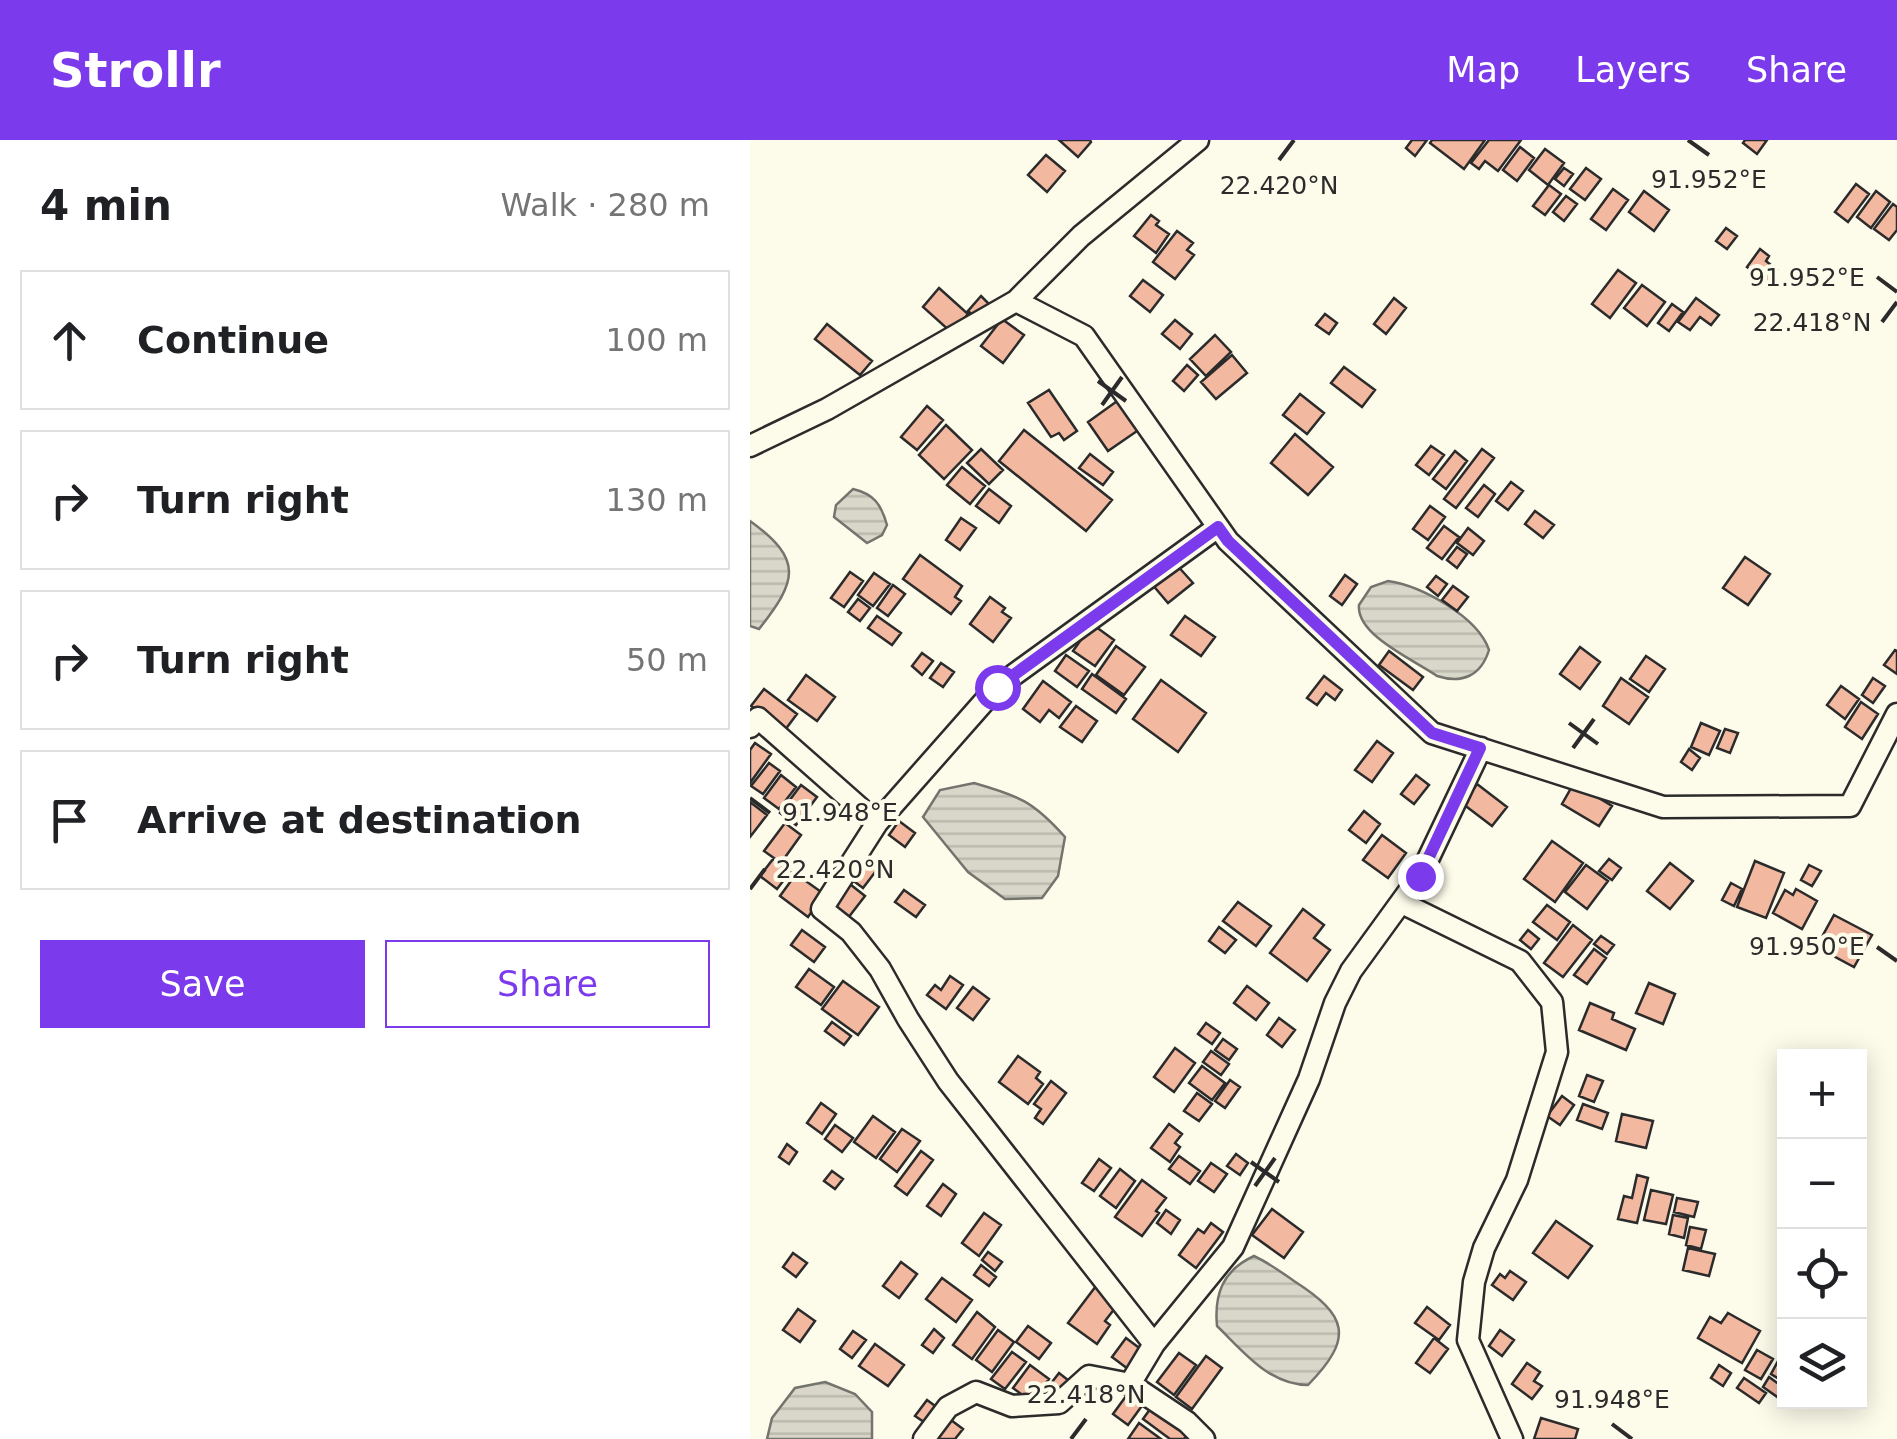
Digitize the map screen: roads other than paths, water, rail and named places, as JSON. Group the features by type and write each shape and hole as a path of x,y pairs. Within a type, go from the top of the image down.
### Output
{"street":[{"path":"750,446 827,409 1016,301 1080,236 1198,140"},
{"path":"1016,301 1084,336 1228,541 1432,733 1664,808 1850,806 1897,714"},
{"path":"1154,1344 948,1081 880,968 851,932 822,909 877,823 997,687 1218,527"},
{"path":"750,727 758,718 877,823"},
{"path":"1130,1384 1154,1344 1233,1247 1309,1079 1335,1003 1351,972 1420,876 1480,748"},
{"path":"1402,903 1520,961 1552,1002 1557,1052 1518,1180 1484,1248 1474,1282 1468,1340 1512,1439"},
{"path":"924,1439 948,1407 976,1392 1012,1406 1059,1403 1089,1376 1130,1384 1187,1422 1204,1439"}]}
